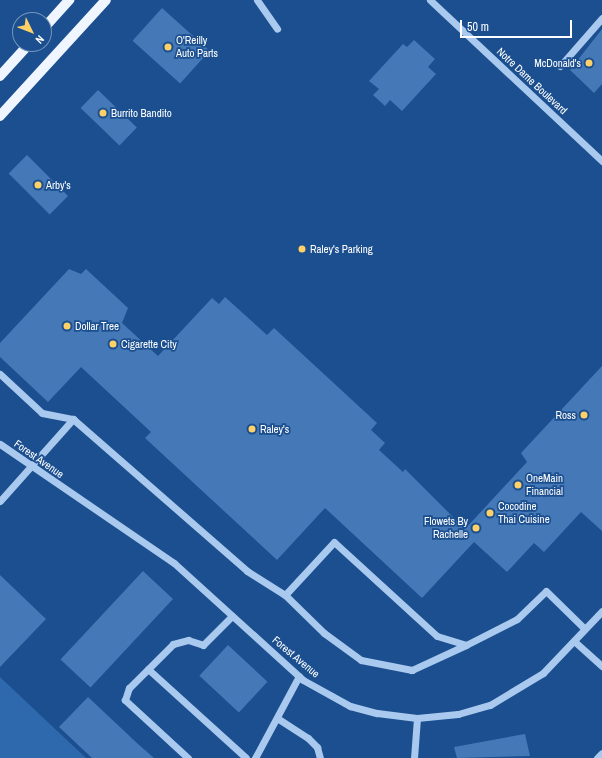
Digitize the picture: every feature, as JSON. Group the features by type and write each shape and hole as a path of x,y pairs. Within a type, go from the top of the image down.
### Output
{"main road":[{"path":"52,19 69,0"},
{"path":"0,116 106,0"},
{"path":"0,76 22,52"}],"street":[{"path":"257,0 277,30"},
{"name":"Notre Dame Boulevard","path":"430,0 602,161"},
{"path":"560,66 602,18"},
{"path":"0,374 42,413 73,419 246,571 285,595 324,633 361,660 412,670 517,619 546,591 585,629"},
{"path":"0,501 73,419"},
{"name":"Forest Avenue","path":"0,444 30,468 96,508 174,563 300,676 350,706 417,718 458,714 490,705 543,672 602,611"},
{"path":"285,595 334,542 437,636 466,645"},
{"path":"188,758 125,700 129,688 173,644 188,640 203,645 232,616"},
{"path":"574,641 602,666"},
{"path":"148,669 246,758"},
{"path":"255,758 300,676"},
{"path":"277,718 308,738 317,747 320,758"},
{"path":"414,758 417,718"},
{"path":"598,758 602,753"}],"shaded area":[{"path":"0,677 86,758 0,758"}],"building":[{"path":"162,8 210,51 180,84 133,41"},
{"name":"McDonald's","path":"602,29 602,84 594,93 570,70"},
{"path":"414,40 435,59 428,67 436,74 402,111 390,100 385,106 373,95 379,89 369,81 403,44 407,47"},
{"path":"98,90 137,128 119,145 81,108"},
{"name":"Arby's","path":"27,155 68,196 50,214 9,173"},
{"path":"69,269 81,274 86,269 128,308 122,323 158,356 212,298 219,304 225,297 267,335 274,328 377,423 371,430 385,443 379,450 403,472 405,469 465,529 527,462 521,453 602,366 602,531 581,512 544,552 534,543 507,572 474,542 422,598 325,508 277,560 145,438 151,432 81,367 48,402 0,357 0,343"},
{"path":"143,571 173,599 90,687 60,659"},
{"path":"0,575 46,619 0,667"},
{"path":"228,645 267,682 239,713 199,676"},
{"path":"88,697 154,758 92,758 59,727"},
{"path":"525,734 530,756 457,758 454,747"}],"place":[{"name":"O'Reilly Auto Parts","path":"168,47"},
{"name":"McDonald's","path":"589,63"},
{"name":"Burrito Bandito","path":"103,113"},
{"name":"Arby's","path":"38,185"},
{"name":"Raley's Parking","path":"302,249"},
{"name":"Dollar Tree","path":"67,326"},
{"name":"Cigarette City","path":"113,344"},
{"name":"Ross","path":"584,415"},
{"name":"Raley's","path":"252,429"},
{"name":"OneMain Financial","path":"518,485"},
{"name":"Cocodine Thai Cuisine","path":"490,513"},
{"name":"Flowets By Rachelle","path":"476,528"}]}
